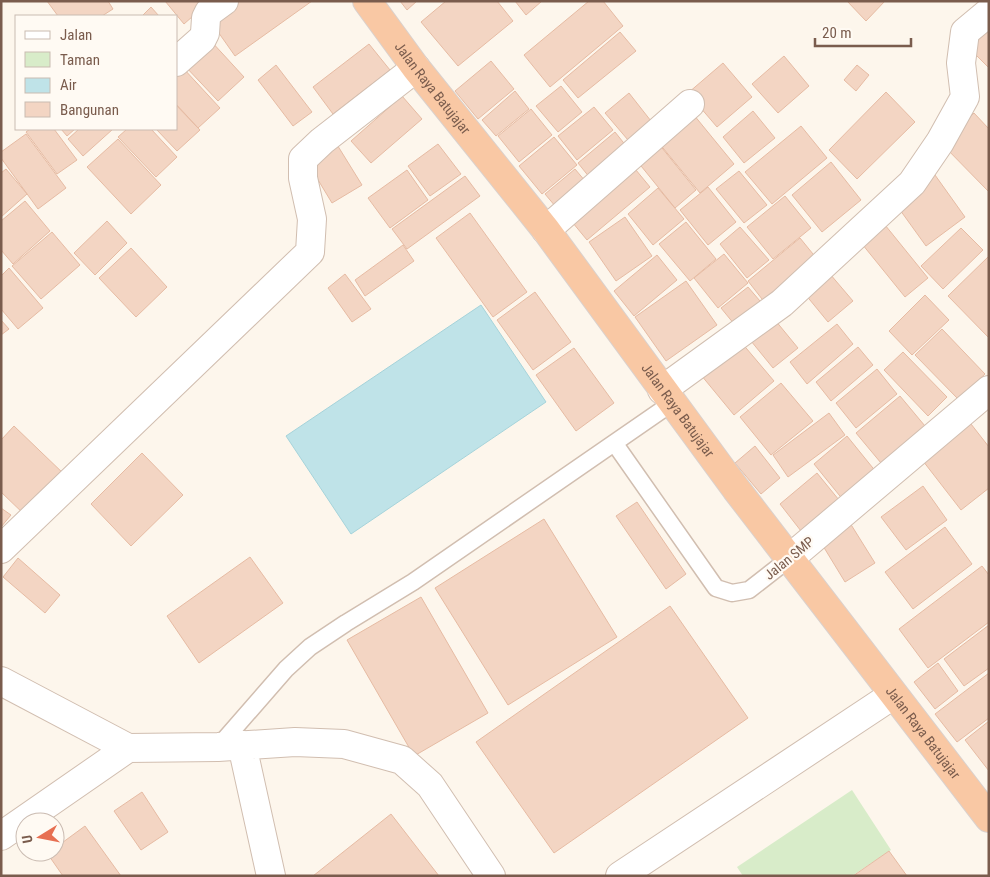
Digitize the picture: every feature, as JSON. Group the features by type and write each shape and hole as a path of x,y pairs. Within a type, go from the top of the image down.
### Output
{"highway":[{"name":"Jalan Raya Batujajar","path":"367,1 416,68 546,230 736,489 989,818"}],"street":[{"path":"178,60 202,40 209,12 224,1"},
{"path":"667,396 782,303 912,184 940,142 965,97 961,63 965,32 989,12"},
{"path":"1,549 310,252 312,219 304,178 303,159 322,141 416,68"},
{"path":"546,230 690,104"},
{"name":"Jalan SMP","path":"790,558 989,390"},
{"path":"1,681 128,748 230,746 294,742 344,744 402,760 430,785 491,876"},
{"path":"620,876 893,695"},
{"path":"230,746 271,876"},
{"path":"1,836 128,748"}],"lane":[{"path":"230,746 286,669 310,647 413,582 615,444 667,396"},
{"name":"Jalan SMP","path":"615,444 716,588 732,593 749,590 790,558"}],"green space":[{"path":"852,790 891,850 852,876 743,876 737,867"}],"water":[{"path":"481,305 546,402 351,534 286,436"}],"building":[{"path":"47,1 108,1 113,9 104,15 57,15"},
{"path":"165,1 210,1 184,24"},
{"path":"234,1 312,1 235,56 209,19"},
{"path":"400,1 417,1 407,10"},
{"path":"446,1 497,1 513,21 458,66 421,22"},
{"path":"515,1 542,1 526,15"},
{"path":"589,1 603,1 623,26 550,87 524,55"},
{"path":"847,1 885,1 866,21"},
{"path":"151,7 158,15 143,15"},
{"path":"989,21 989,68 965,44"},
{"path":"620,32 636,51 578,98 563,80"},
{"path":"210,40 244,77 218,101 184,65"},
{"path":"369,44 390,70 333,114 313,87"},
{"path":"784,56 809,86 778,113 752,84"},
{"path":"491,61 514,89 478,119 455,91"},
{"path":"723,63 752,97 717,127 688,93"},
{"path":"276,65 312,112 293,126 258,80"},
{"path":"857,65 869,75 856,91 844,80"},
{"path":"183,68 220,108 198,128 178,106 178,72"},
{"path":"561,86 582,112 558,132 536,106"},
{"path":"515,91 529,109 496,136 482,120"},
{"path":"886,92 915,122 857,179 829,150"},
{"path":"629,93 651,121 628,140 605,113"},
{"path":"402,96 422,119 371,163 351,141"},
{"path":"178,107 200,130 177,151 157,130 178,130"},
{"path":"594,107 613,130 577,160 558,136"},
{"path":"531,109 552,135 519,162 498,136"},
{"path":"689,109 734,164 700,193 654,137"},
{"path":"753,111 775,138 744,163 723,137"},
{"path":"974,113 989,129 989,192 942,144"},
{"path":"801,126 827,158 772,204 745,172"},
{"path":"29,130 55,130 77,160 57,174 26,132"},
{"path":"62,130 74,130 67,136"},
{"path":"78,130 112,130 83,156 68,139"},
{"path":"126,130 152,130 177,157 156,177 118,137"},
{"path":"615,132 631,152 594,183 578,163"},
{"path":"26,134 66,188 38,209 1,158 1,152"},
{"path":"554,137 577,165 542,194 519,166"},
{"path":"654,138 696,190 675,208 633,156"},
{"path":"118,139 161,185 131,214 87,167"},
{"path":"336,143 362,185 332,203 306,160"},
{"path":"438,144 461,174 430,196 408,166"},
{"path":"831,162 861,200 822,232 792,195"},
{"path":"631,164 650,187 587,240 568,217"},
{"path":"6,169 27,194 1,217 1,173"},
{"path":"575,169 591,188 561,213 545,194"},
{"path":"407,170 428,200 390,228 368,198"},
{"path":"739,171 767,205 744,223 716,189"},
{"path":"935,175 965,217 926,246 895,203"},
{"path":"465,176 480,196 407,249 392,229"},
{"path":"708,187 736,222 708,245 680,210"},
{"path":"658,188 684,219 653,245 628,214"},
{"path":"785,196 811,228 773,259 747,227"},
{"path":"25,201 50,231 13,264 1,250 1,221"},
{"path":"470,213 527,292 493,317 436,238"},
{"path":"625,217 652,256 616,281 589,242"},
{"path":"881,220 928,278 905,297 858,239"},
{"path":"107,221 127,243 95,275 74,253"},
{"path":"686,222 716,259 690,281 659,244"},
{"path":"740,227 769,260 747,278 720,244"},
{"path":"961,228 983,250 943,289 921,266"},
{"path":"52,232 80,265 41,299 12,266"},
{"path":"800,238 822,265 769,308 748,281"},
{"path":"403,245 414,261 365,296 355,280"},
{"path":"131,248 167,287 136,317 99,278"},
{"path":"724,254 748,283 718,308 694,278"},
{"path":"657,255 677,280 634,316 614,291"},
{"path":"989,256 989,338 948,296"},
{"path":"9,268 43,308 18,329 1,309 1,276"},
{"path":"345,274 371,309 352,322 328,288"},
{"path":"830,274 853,301 828,322 805,294"},
{"path":"686,281 717,325 666,361 635,317"},
{"path":"748,287 766,308 739,330 721,308"},
{"path":"535,292 571,342 533,370 497,320"},
{"path":"925,295 949,320 912,355 889,331"},
{"path":"1,320 9,329 1,335"},
{"path":"775,320 798,348 773,368 751,341"},
{"path":"837,324 853,344 807,384 790,362"},
{"path":"942,329 985,374 958,399 915,355"},
{"path":"741,342 774,381 734,415 701,375"},
{"path":"858,347 873,365 831,401 816,382"},
{"path":"574,348 614,403 576,431 536,375"},
{"path":"903,352 947,397 928,416 884,370"},
{"path":"877,369 897,394 856,428 836,403"},
{"path":"781,383 813,421 771,455 740,417"},
{"path":"900,396 930,432 886,469 856,433"},
{"path":"829,413 845,435 788,477 773,455"},
{"path":"971,424 989,447 989,488 961,510 923,461"},
{"path":"14,426 66,476 27,517 1,492 1,440"},
{"path":"847,436 881,478 848,506 814,464"},
{"path":"755,446 780,478 761,494 735,463"},
{"path":"142,453 183,495 131,546 91,504"},
{"path":"817,473 839,500 801,531 780,504"},
{"path":"923,486 947,520 906,550 881,517"},
{"path":"637,502 686,574 666,589 616,516"},
{"path":"1,508 11,515 1,527"},
{"path":"544,519 617,637 508,705 435,588"},
{"path":"850,523 875,563 845,582 820,541"},
{"path":"945,527 972,564 913,609 885,572"},
{"path":"250,557 283,603 199,663 167,616"},
{"path":"18,558 60,595 45,613 3,577"},
{"path":"982,566 989,575 989,622 928,668 899,629"},
{"path":"421,597 488,713 414,756 347,640"},
{"path":"670,606 748,718 554,853 476,742"},
{"path":"989,625 989,668 964,686 944,659"},
{"path":"938,663 958,691 935,709 914,682"},
{"path":"989,673 989,718 957,742 935,714"},
{"path":"989,721 989,771 965,740"},
{"path":"142,792 168,832 141,850 114,811"},
{"path":"391,814 439,876 313,876"},
{"path":"85,826 121,876 63,876 53,862 65,862 65,841"},
{"path":"889,851 907,876 853,876"}]}
